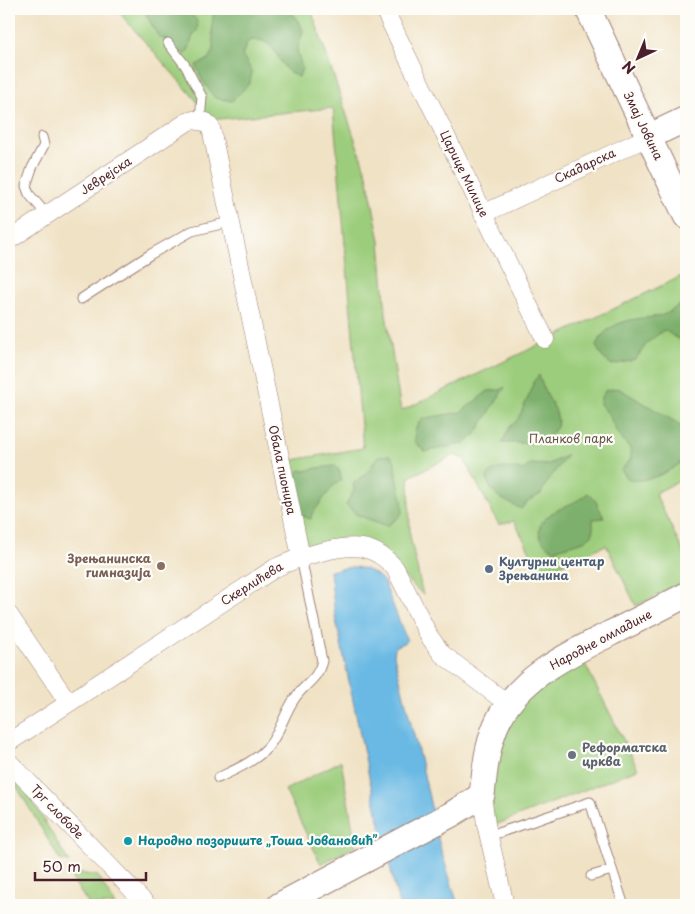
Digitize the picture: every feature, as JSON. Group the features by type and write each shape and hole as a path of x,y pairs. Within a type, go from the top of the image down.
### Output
{"street":[{"name":"Царице Милице","path":"384,9 544,339"},
{"name":"Змај Јовина","path":"588,9 686,216"},
{"name":"Скадарска","path":"483,214 686,119"},
{"name":"Јеврејска","path":"9,240 187,122 193,120 203,121"},
{"name":"Обала пионира","path":"203,121 211,128 301,557"},
{"name":"Скерлићева","path":"68,702 275,568 301,557 350,547 364,548 384,556 395,568 429,636 442,654 508,704"},
{"name":"Народне омладине","path":"482,795 485,768 494,729 508,704 536,676 556,662 686,595"},
{"path":"9,615 68,702 9,742"},
{"name":"Трг слободе","path":"9,762 146,905"},
{"path":"280,905 452,814 482,795 489,836 505,905"}],"lane":[{"path":"168,43 185,65 202,97 203,121"},
{"path":"42,137 44,145 32,168 26,186 29,194 47,215"},
{"path":"81,298 192,231 230,222"},
{"name":"Обала пионира","path":"218,778 246,764 267,748 295,698 312,681 321,667 322,661 301,557"},
{"path":"489,836 590,802 623,902"},
{"path":"591,876 612,870"}],"green space":[{"name":"Планков парк","path":"116,9 311,9 367,175 380,241 386,314 401,411 686,274 686,478 655,493 686,558 686,581 636,606 606,545 541,573 514,521 499,525 464,459 454,455 409,477 410,536 423,595 384,557 377,553 301,557 281,462 363,448 333,108 209,120 196,100"},
{"path":"143,9 177,10 193,17 197,22 197,30 185,54 177,51 172,44 158,36"},
{"path":"289,9 301,25 303,32 297,50 302,68 299,77 288,71 268,44 263,41 248,41 242,55 252,71 250,83 232,101 215,98 202,80 196,65 207,60 213,51 212,24 215,11"},
{"path":"686,301 686,344 664,330 648,342 635,360 612,365 603,358 596,346 603,335 612,327 629,320 663,315"},
{"path":"539,375 544,390 555,409 558,420 557,427 543,443 502,443 510,427 518,419 532,389 533,382"},
{"path":"505,387 475,435 465,443 425,452 415,442 415,430 421,419 461,412 488,391 500,390"},
{"path":"618,388 679,424 686,436 686,459 673,468 652,478 629,480 621,470 631,459 630,448 618,435 609,415 600,404 601,397 606,390"},
{"path":"390,455 395,461 403,509 400,517 387,526 357,515 346,505 354,490 353,484 367,472 379,456"},
{"path":"567,455 541,494 528,501 521,509 499,497 488,483 487,476 495,470 504,468 523,470 531,464 547,465"},
{"path":"335,466 339,470 342,480 334,485 312,514 311,519 299,515 294,477 300,470 305,471"},
{"path":"588,493 595,500 604,518 593,519 593,534 584,541 554,550 548,546 539,533 541,523 551,514"},
{"path":"578,650 638,769 490,827 494,729"},
{"path":"341,761 356,846 321,864 285,790"},
{"path":"14,782 22,784 69,862 60,860"},
{"path":"67,871 98,876 115,905 89,905"}],"water":[{"path":"351,567 369,571 377,575 384,582 407,641 395,647 394,656 440,847 458,905 399,905 369,777 335,615 330,571"}],"place":[{"name":"Зрењанинска гимназија","path":"161,566"},
{"name":"Културни центар Зрењанина","path":"489,569"},
{"name":"Реформатска црква","path":"572,755"},
{"name":"Народно позориште „Тоша Јовановић”","path":"128,841"}]}
